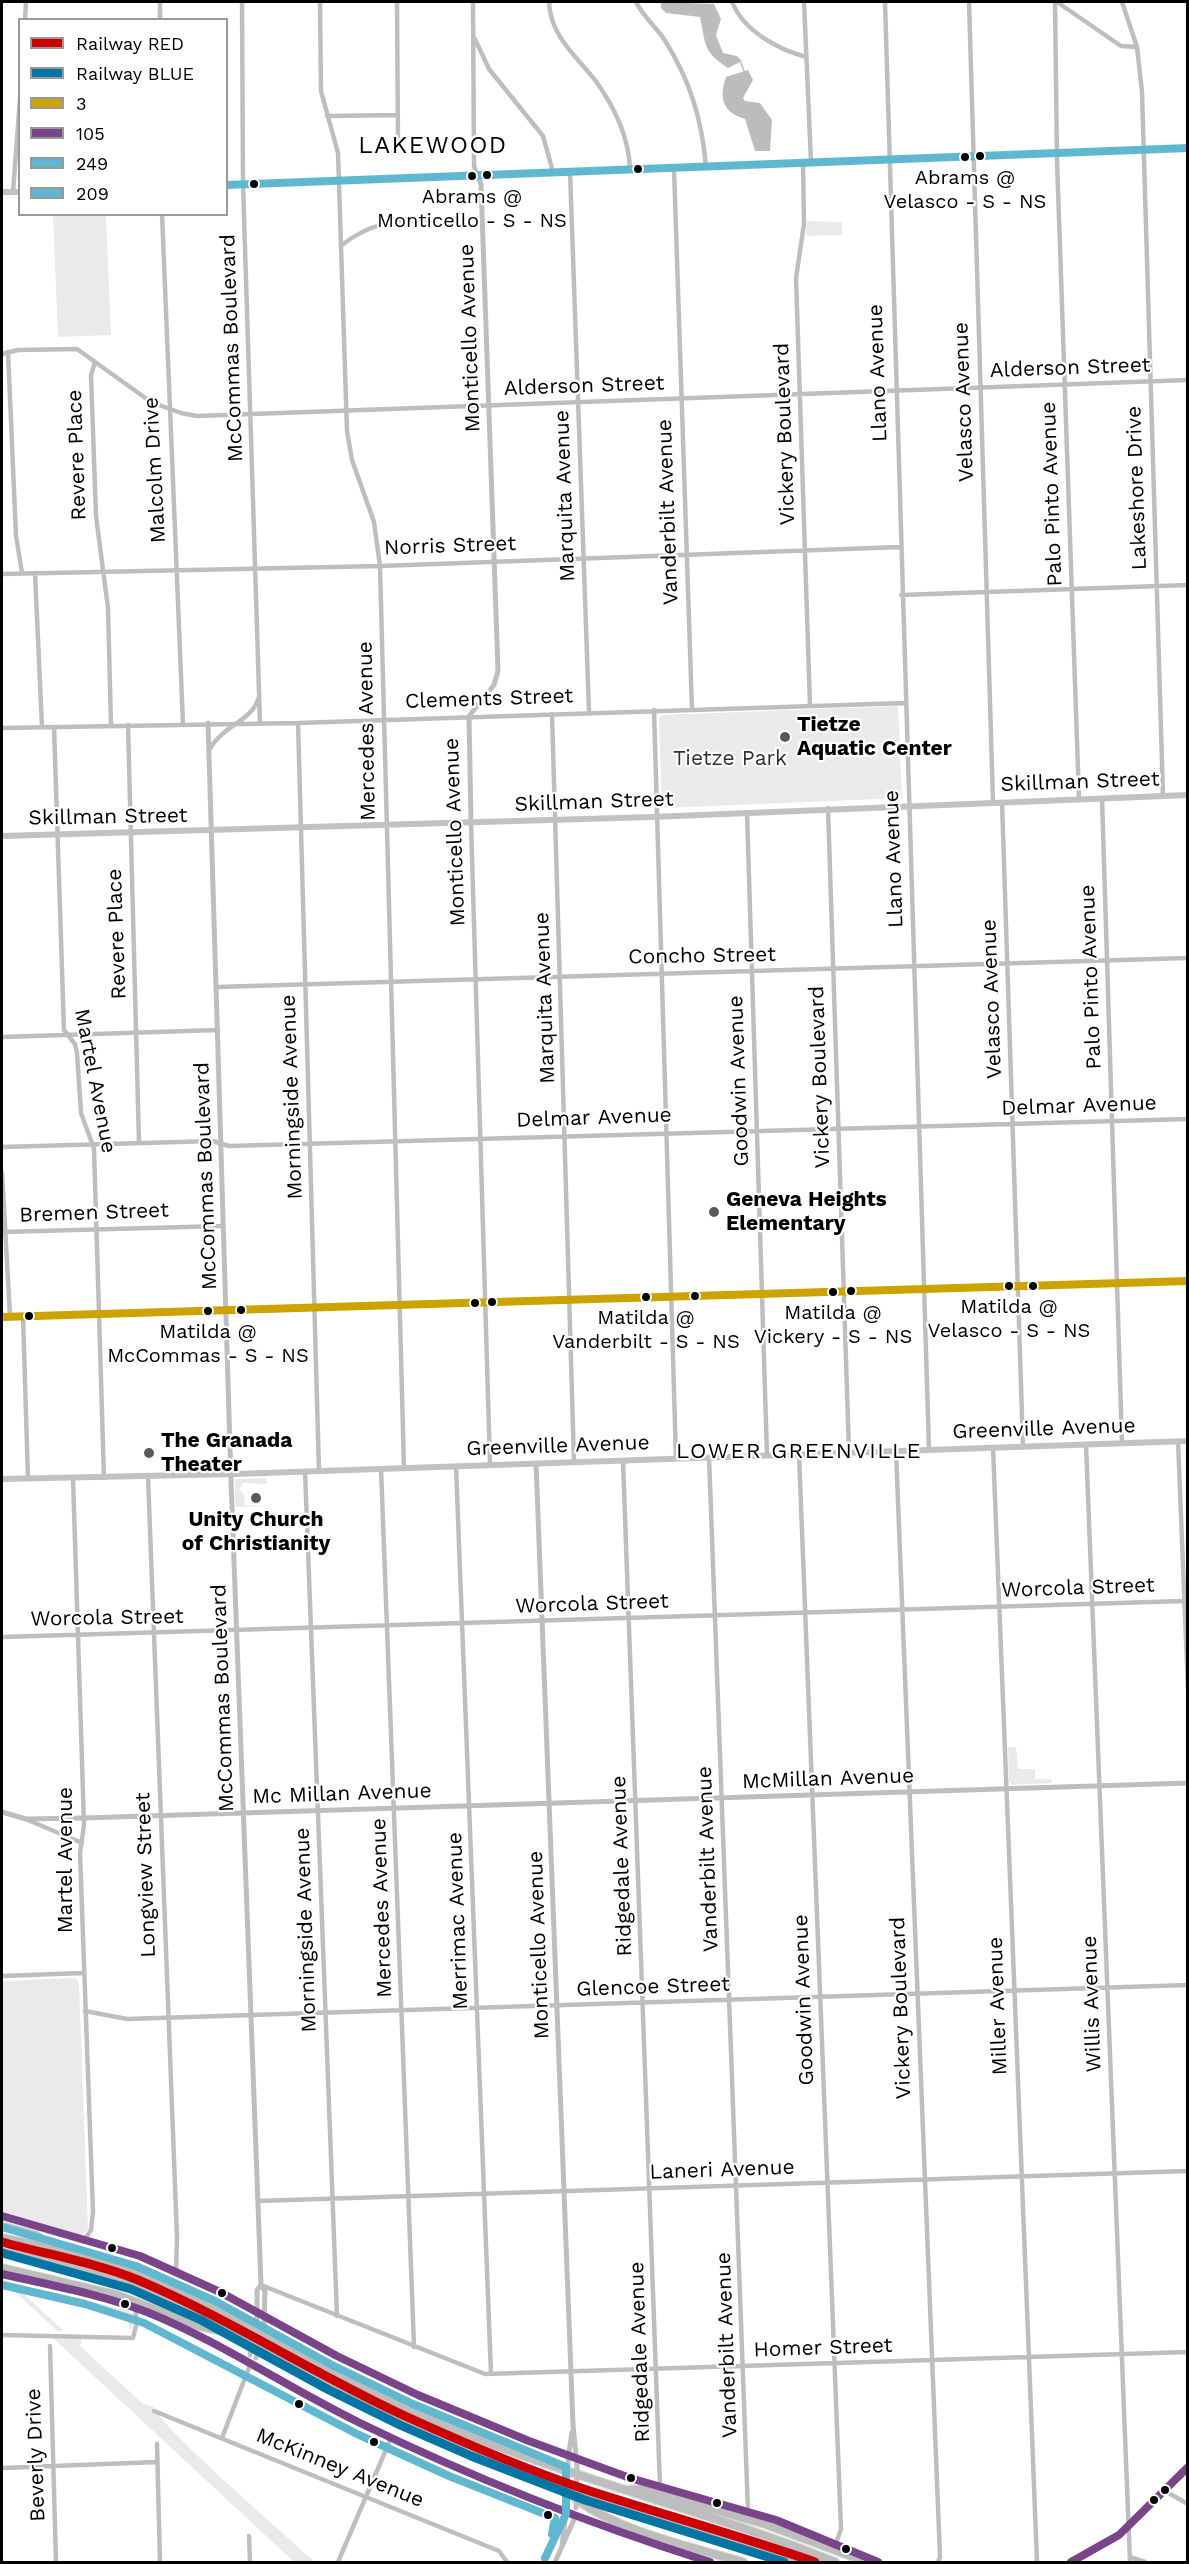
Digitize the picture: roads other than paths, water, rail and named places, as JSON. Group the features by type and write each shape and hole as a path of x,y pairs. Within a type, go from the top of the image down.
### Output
{"highway":[{"path":"2,2226 35,2235 57,2248"},
{"path":"2,2238 57,2248 137,2272 173,2286 336,2374 406,2408 551,2467 836,2562"},
{"path":"2,2252 69,2266 116,2280 170,2301 386,2415 475,2454 565,2488 798,2562"},
{"path":"2,2268 117,2295 198,2326 231,2333"},
{"path":"565,2488 589,2510 676,2542 743,2562"},
{"path":"624,2491 640,2489 727,2512 796,2534 867,2562"}],"main road":[{"path":"228,185 1188,148"},
{"path":"2,192 16,192"},
{"name":"Skillman Street","path":"2,836 471,823 1188,795"},
{"name":"Greenville Avenue","path":"2,1479 305,1472 1188,1441"},
{"path":"2,2217 140,2256 176,2271 258,2313 264,2320 418,2396 568,2459 748,2511 837,2543 878,2562"},
{"path":"2,2274 79,2291 148,2313 390,2438 567,2508 576,2516 637,2540 710,2562"}],"street":[{"path":"25,18 26,2"},
{"path":"160,2 160,18"},
{"name":"McCommas Boulevard","path":"242,2 243,184 257,568 260,723"},
{"name":"Mercedes Avenue","path":"320,2 321,91 336,139 339,180 346,411 352,460 374,522 380,566 382,720 404,1467"},
{"path":"393,153 398,142 397,2"},
{"path":"473,2 474,166 477,175"},
{"path":"549,2 556,32 615,111 628,150 630,170"},
{"path":"636,2 662,36 691,89 703,134 706,167"},
{"path":"732,2 741,17 756,33 806,57"},
{"path":"804,2 811,162"},
{"name":"Llano Avenue","path":"885,2 901,595 915,966 929,1449"},
{"name":"Velasco Avenue","path":"969,2 993,802"},
{"path":"1056,2 1121,46 1137,47"},
{"name":"Palo Pinto Avenue","path":"1056,2 1057,153 1079,799"},
{"name":"Lakeshore Drive","path":"1122,2 1137,47 1143,149 1163,796"},
{"path":"474,36 489,69 543,136 553,171"},
{"path":"327,116 398,115"},
{"path":"16,192 18,146"},
{"name":"Vickery Boulevard","path":"803,163 804,224 796,278 810,706"},
{"name":"Vanderbilt Avenue","path":"674,169 692,710"},
{"name":"Marquita Avenue","path":"570,171 589,712"},
{"name":"Monticello Avenue","path":"477,175 481,184 498,671 494,685 469,716 490,1464"},
{"name":"Malcolm Drive","path":"162,216 168,409 183,724"},
{"path":"341,245 362,230 377,224 435,220"},
{"name":"Alderson Street","path":"2,354 72,348 142,397 168,409 197,416 1188,380"},
{"path":"8,352 16,536 22,573"},
{"name":"Revere Place","path":"94,362 91,375 96,516 108,608 111,726"},
{"name":"Norris Street","path":"2,574 380,566 900,547"},
{"path":"35,573 42,727"},
{"path":"901,595 1188,585"},
{"path":"209,750 219,734 253,710 260,693"},
{"name":"Clements Street","path":"2,728 297,723 905,703"},
{"path":"654,710 676,1459"},
{"name":"Marquita Avenue","path":"552,714 574,1462"},
{"name":"McCommas Boulevard","path":"208,723 236,1630 261,2285 265,2291 264,2320 256,2358 250,2365 222,2438"},
{"name":"Morningside Avenue","path":"297,723 319,1471"},
{"name":"Revere Place","path":"128,725 139,1143"},
{"name":"Martel Avenue","path":"54,727 64,1030 75,1044 81,1113 92,1144 104,1478"},
{"name":"Palo Pinto Avenue","path":"1102,798 1122,1444"},
{"name":"Velasco Avenue","path":"1002,801 1023,1446"},
{"name":"Vickery Boulevard","path":"828,808 849,1452"},
{"name":"Goodwin Avenue","path":"747,813 767,1455"},
{"name":"Concho Street","path":"217,987 1188,958"},
{"path":"2,1037 218,1030"},
{"name":"Delmar Avenue","path":"2,1147 213,1141 229,1146 756,1129 1188,1119"},
{"path":"2,1173 10,1316"},
{"name":"Bremen Street","path":"4,1232 223,1226"},
{"path":"2,1317 1188,1281"},
{"path":"23,1316 28,1479"},
{"path":"1178,1442 1188,1689"},
{"name":"Willis Avenue","path":"1086,1445 1130,2560"},
{"name":"Miller Avenue","path":"993,1447 1037,2562"},
{"name":"Vickery Boulevard","path":"896,1451 939,2560"},
{"name":"Goodwin Avenue","path":"799,1454 841,2529 837,2543"},
{"name":"Vanderbilt Avenue","path":"709,1457 748,2511"},
{"name":"Ridgedale Avenue","path":"623,1461 660,2486"},
{"name":"Monticello Avenue","path":"536,1463 573,2425 577,2462 576,2516 555,2562"},
{"name":"Merrimac Avenue","path":"456,1465 491,2374"},
{"name":"Mercedes Avenue","path":"381,1468 414,2347"},
{"name":"Morningside Avenue","path":"305,1472 337,2316"},
{"name":"Longview Street","path":"148,1476 176,2271"},
{"name":"Martel Avenue","path":"73,1478 84,1818 80,1853 83,1973 93,2212 91,2230 85,2239"},
{"name":"Worcola Street","path":"2,1637 716,1617 1184,1600"},
{"name":"McMillan Avenue","path":"469,1807 1188,1783"},
{"name":"Mc Millan Avenue","path":"2,1812 26,1819 469,1807"},
{"path":"26,1819 82,1843"},
{"path":"2,1976 83,1973"},
{"name":"Glencoe Street","path":"85,2011 119,2019 168,2018 1188,1985"},
{"name":"Laneri Avenue","path":"258,2201 1188,2171"},
{"name":"McCommas Boulevard","path":"250,2365 258,2313 258,2290 261,2285"},
{"name":"Homer Street","path":"261,2285 480,2373 491,2374 834,2365 1188,2352"},
{"path":"2,2335 133,2338 137,2322 135,2308"},
{"path":"137,2322 148,2313"},
{"name":"Beverly Drive","path":"50,2346 56,2562"},
{"name":"McKinney Avenue","path":"154,2411 499,2551 507,2562"},
{"name":"Monticello Avenue","path":"562,2546 567,2508 568,2459 573,2425"},
{"path":"338,2562 390,2438"},
{"path":"156,2444 160,2562"},
{"path":"2,2468 157,2462"},
{"path":"1071,2562 1129,2527 1188,2467"},
{"path":"1165,2491 1188,2504"},
{"path":"249,2536 250,2562"},
{"path":"1130,2560 1145,2562"}],"waterway":[{"path":"741,63 744,71"}],"rail line":[{"name":"RED","path":"2,2242 88,2264 138,2280 206,2312 371,2400 519,2465 590,2491 815,2562"},
{"name":"BLUE","path":"2,2253 131,2289 201,2320 329,2390 400,2425 471,2456 585,2500 784,2562"}],"place":[{"name":"Abrams @ Velasco - S - NS","path":"965,157"},
{"name":"Abrams @ Monticello - S - NS","path":"472,176"},
{"name":"Tietze Aquatic Center","path":"785,737"},
{"name":"Geneva Heights Elementary","path":"714,1212"},
{"name":"Matilda @ Velasco - S - NS","path":"1009,1286"},
{"name":"Matilda @ Vickery - S - NS","path":"833,1292"},
{"name":"Matilda @ Vanderbilt - S - NS","path":"646,1297"},
{"name":"Matilda @ McCommas - S - NS","path":"208,1311"},
{"name":"The Granada Theater","path":"149,1453"},
{"name":"Unity Church of Christianity","path":"256,1498"}],"district":[{"name":"LAKEWOOD","path":"433,146"},
{"name":"LOWER GREENVILLE","path":"799,1452"}],"park label":[{"name":"Tietze Park","path":"730,759"}]}
